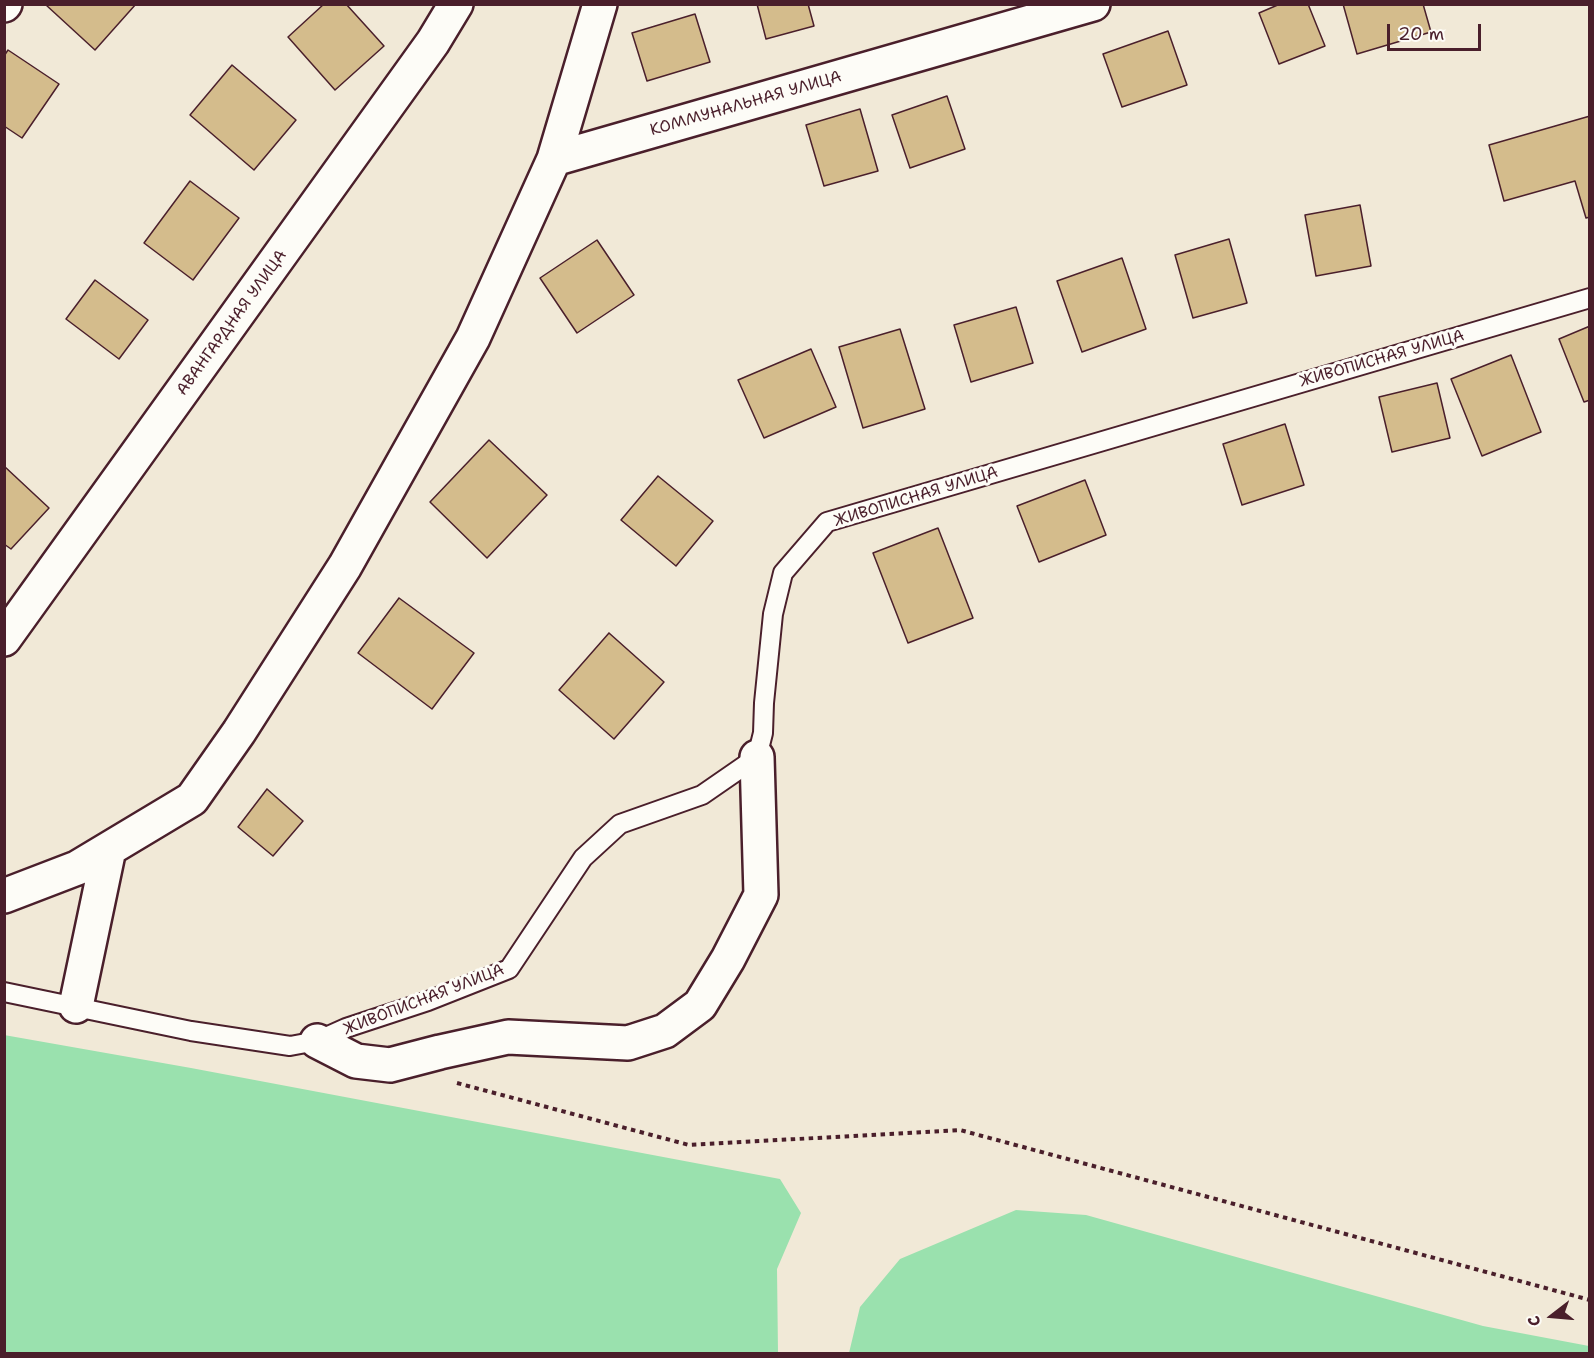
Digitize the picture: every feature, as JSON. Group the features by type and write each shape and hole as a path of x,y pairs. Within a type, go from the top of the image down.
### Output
{"street":[{"name":"АВАНГАРДНАЯ УЛИЦА","path":"4,639 433,42 456,4"},
{"path":"4,896 77,868 192,799 246,722 345,566 472,338 554,159 600,4"},
{"name":"КОММУНАЛЬНАЯ УЛИЦА","path":"554,159 1093,4"},
{"path":"316,1041 356,1061 390,1065 508,1037 628,1043 665,1031 700,1005 728,959 760,895 757,757"},
{"path":"76,1006 109,849"}],"lane":[{"name":"ЖИВОПИСНАЯ УЛИЦА","path":"4,992 190,1031 290,1046 316,1041 509,969 583,858 620,824 702,795 757,757 763,734 773,614 783,573 827,522 1590,298"}],"path":[{"path":"447,1080 689,1145 960,1131 1590,1300"}],"green space":[{"path":"4,1035 780,1179 801,1213 777,1269 778,1353 5,1353"},
{"path":"1016,1210 1086,1215 1483,1326 1589,1346 1589,1353 849,1353 860,1307 900,1259"}],"building":[{"path":"47,4 136,4 95,50"},
{"path":"324,4 346,4 384,46 335,90 288,37"},
{"path":"757,4 808,4 814,26 766,39"},
{"path":"1280,4 1308,4 1325,46 1279,64 1259,13"},
{"path":"1343,4 1423,4 1431,32 1357,54"},
{"path":"695,14 710,62 647,81 632,33"},
{"path":"1168,31 1187,85 1122,107 1103,54"},
{"path":"8,50 59,84 22,138 4,126 4,56"},
{"path":"232,65 296,120 254,170 190,115"},
{"path":"947,96 965,149 910,168 892,115"},
{"path":"860,109 878,171 824,186 806,125"},
{"path":"1590,116 1590,217 1586,218 1575,181 1504,201 1489,145"},
{"path":"190,181 239,218 193,280 144,243"},
{"path":"1360,205 1371,266 1316,276 1305,215"},
{"path":"1229,239 1247,303 1193,318 1175,255"},
{"path":"597,240 634,295 577,333 540,278"},
{"path":"1122,258 1146,329 1082,352 1057,281"},
{"path":"95,280 148,320 119,359 66,319"},
{"path":"1016,307 1033,363 971,382 954,325"},
{"path":"1590,326 1590,400 1584,402 1559,339"},
{"path":"900,329 925,409 863,428 839,347"},
{"path":"811,349 836,407 764,438 738,380"},
{"path":"1511,355 1541,432 1482,456 1451,379"},
{"path":"1437,383 1450,438 1392,452 1379,397"},
{"path":"1285,424 1304,485 1242,505 1223,444"},
{"path":"489,440 547,495 487,558 430,502"},
{"path":"4,466 49,508 11,549 4,544"},
{"path":"658,476 713,521 676,566 621,520"},
{"path":"1085,480 1106,535 1039,562 1017,506"},
{"path":"938,528 973,618 908,643 873,553"},
{"path":"399,598 474,653 432,709 358,653"},
{"path":"609,633 664,682 614,739 559,690"},
{"path":"267,789 303,821 273,856 238,827"}]}
